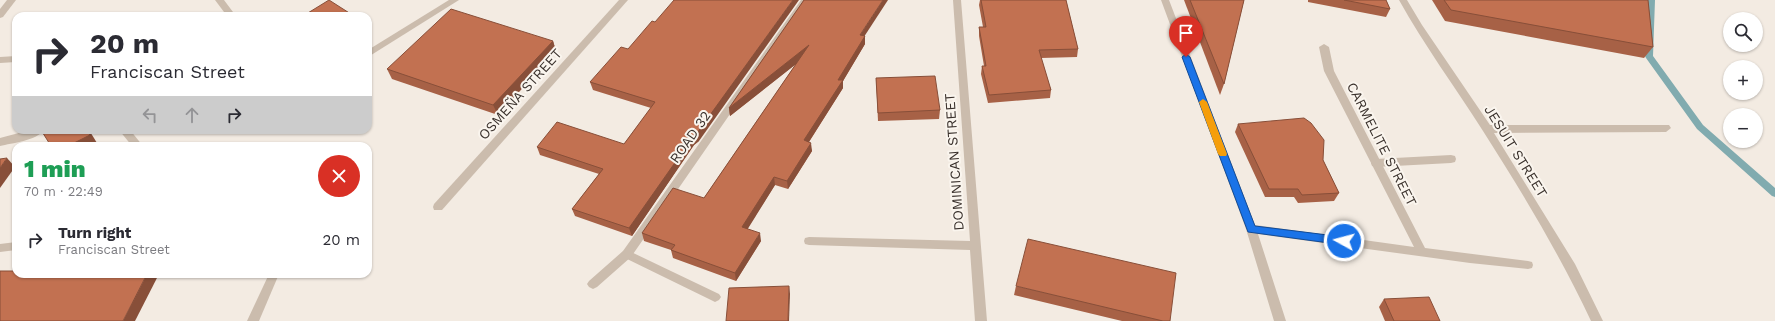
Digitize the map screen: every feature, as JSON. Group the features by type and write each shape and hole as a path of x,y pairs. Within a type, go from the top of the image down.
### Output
{"street":[{"path":"0,15 12,0"},
{"path":"219,0 228,12"},
{"path":"372,52 455,0"},
{"name":"OSMEÑA STREET","path":"438,207 624,0"},
{"name":"ROAD 32","path":"593,284 627,254 805,0"},
{"name":"DOMINICAN STREET","path":"957,0 980,321"},
{"path":"1165,0 1251,229 1280,321"},
{"name":"JESUIT STREET","path":"1403,0 1418,26 1487,129 1571,267 1598,321"},
{"name":"CARMELITE STREET","path":"1324,47 1329,71 1421,251"},
{"path":"0,60 12,59"},
{"path":"1487,129 1666,128"},
{"path":"0,142 31,134"},
{"path":"128,134 134,142"},
{"path":"1376,162 1451,159"},
{"path":"1251,229 1421,251 1470,259 1528,265"},
{"path":"808,242 975,246"},
{"path":"0,248 12,246"},
{"path":"627,254 715,297"},
{"path":"253,321 272,278"}],"building":[{"path":"329,0 348,12 310,12"},
{"path":"674,0 793,0 629,228 572,209 603,169 537,147 557,122 624,144 655,102 590,82 621,47 628,49 652,21 655,22"},
{"path":"804,0 883,0 860,35 865,36 838,80 843,80 804,140 811,143 787,181 774,177 742,227 760,233 735,273 671,250 675,245 642,233 673,188 704,198 809,45 729,108"},
{"path":"981,0 1066,0 1078,49 1039,50 1051,90 989,95 982,66 986,66 979,27 986,27"},
{"path":"1190,0 1244,0 1224,84"},
{"path":"1344,0 1386,0 1390,9"},
{"path":"1444,0 1648,0 1653,47 1451,10"},
{"path":"451,9 553,41 493,105 387,69"},
{"path":"935,76 940,110 878,113 876,78"},
{"path":"1304,118 1311,123 1324,140 1323,160 1339,193 1302,195 1298,189 1269,189 1238,124"},
{"path":"44,134 90,135 76,142 48,142"},
{"path":"7,158 0,168 0,159"},
{"path":"1028,239 1176,273 1170,321 1163,321 1016,286"},
{"path":"0,271 12,271 12,278 145,278 123,321 0,321"},
{"path":"789,286 788,321 726,321 729,288"},
{"path":"1429,297 1440,321 1394,321 1384,299"}],"waterway":[{"path":"1651,0 1649,56 1700,127 1775,193"}],"slow traffic":[{"path":"1203,102 1223,154"}],"route":[{"path":"1186,57 1251,229 1344,241"}]}
